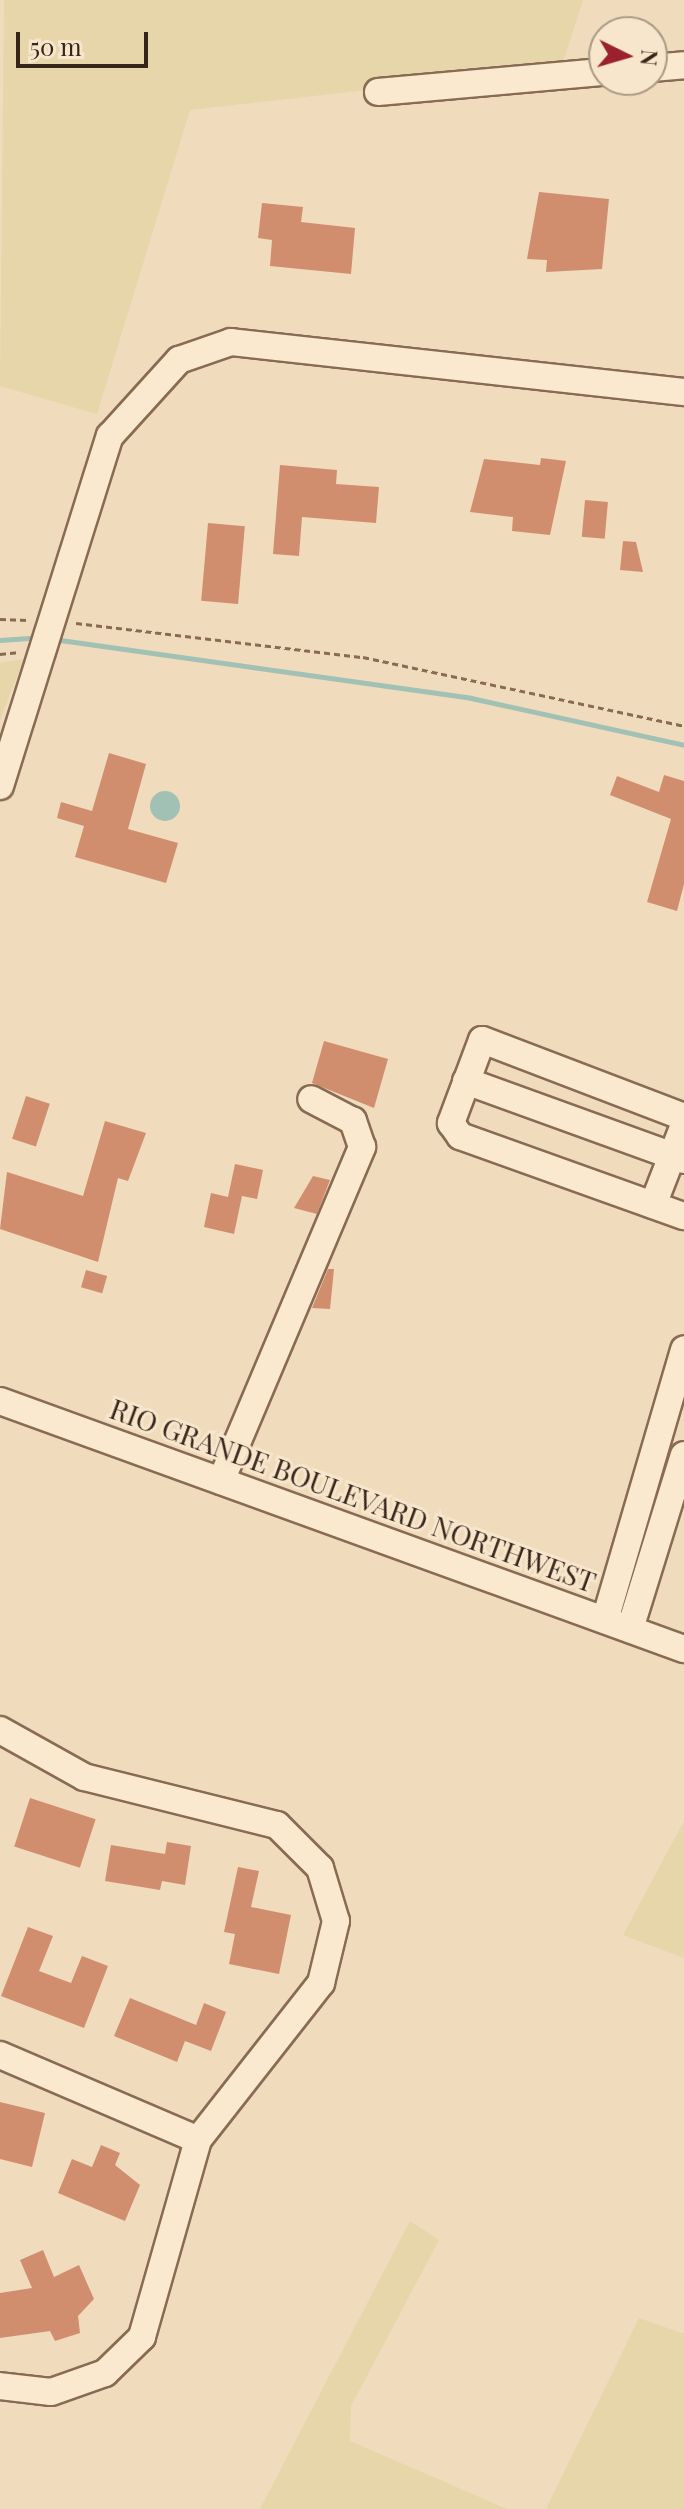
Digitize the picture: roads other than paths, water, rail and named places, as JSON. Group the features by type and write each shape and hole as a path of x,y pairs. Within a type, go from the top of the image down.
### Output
{"street":[{"path":"378,92 588,73"},
{"path":"0,786 49,620 110,436 179,360 231,342 684,392"},
{"path":"684,1117 482,1040 451,1123 460,1136 684,1216"},
{"path":"466,1081 678,1158"},
{"path":"221,1481 362,1147 353,1121 311,1099"},
{"path":"653,1205 678,1158 684,1125"},
{"path":"618,1625 684,1349"},
{"name":"RIO GRANDE BOULEVARD NORTHWEST","path":"0,1401 684,1649"},
{"path":"618,1625 684,1455"},
{"path":"0,1730 84,1777 277,1825 320,1868 336,1921 321,1983 198,2140 142,2337 105,2373 51,2392 0,2386"},
{"path":"0,2055 198,2140"}],"waterway":[{"path":"0,640 29,638"},
{"path":"60,640 471,698 684,745"}]}
